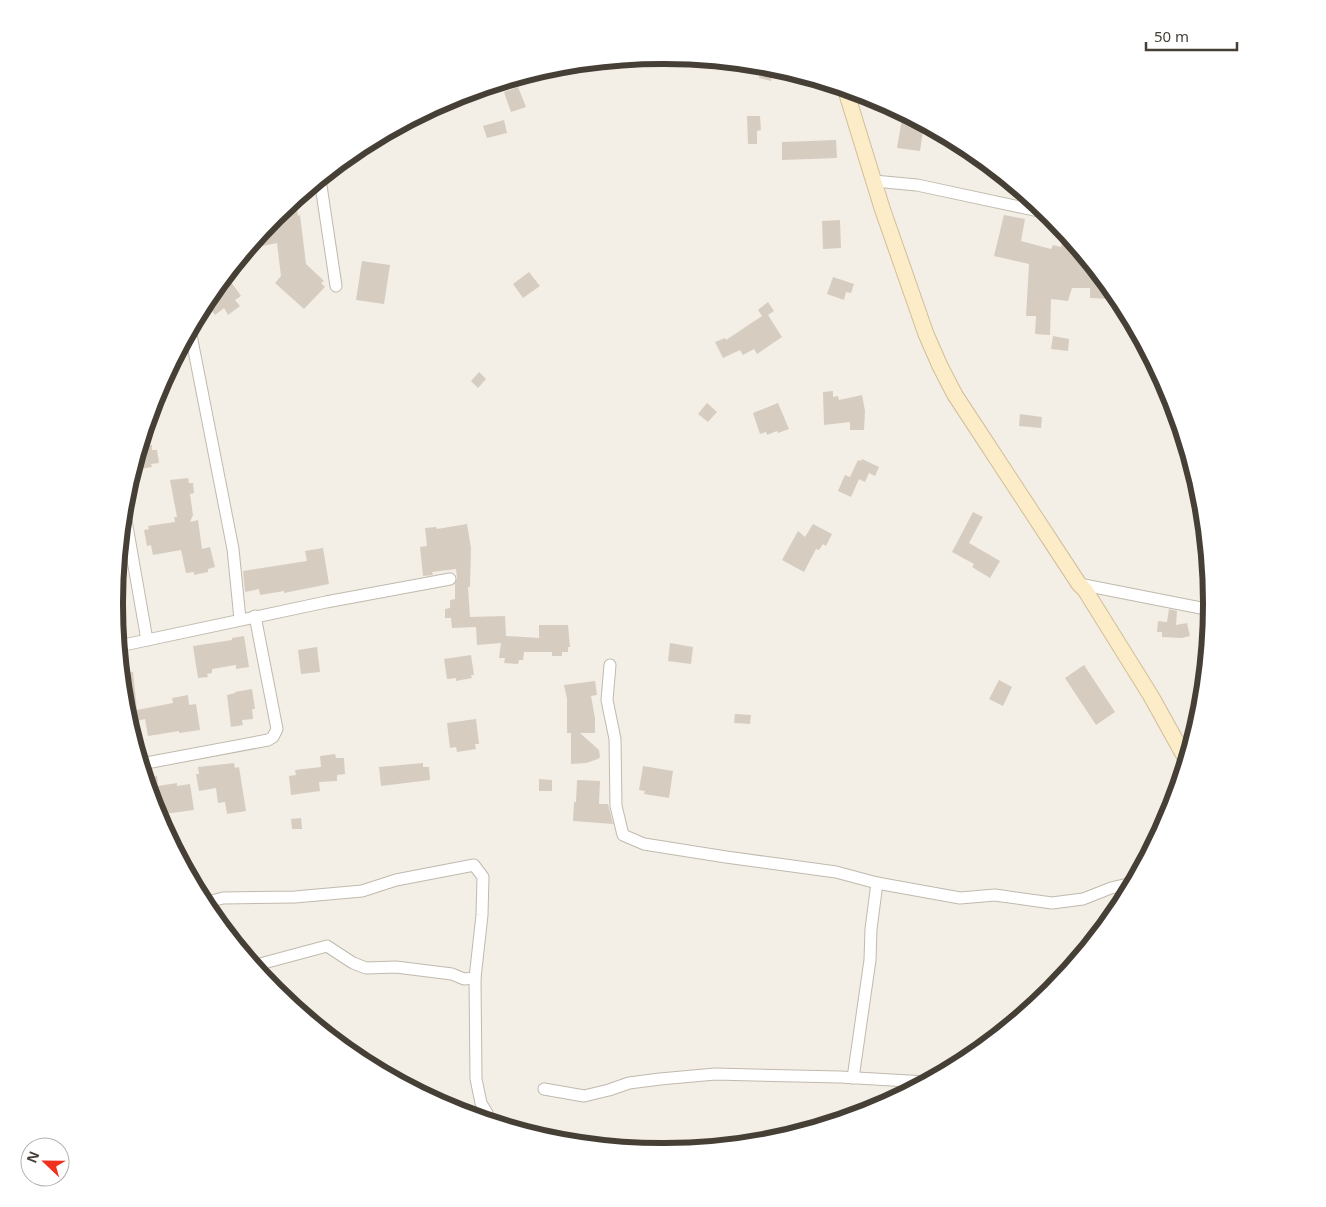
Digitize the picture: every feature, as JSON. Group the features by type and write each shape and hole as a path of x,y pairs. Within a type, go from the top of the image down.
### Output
{"street":[{"path":"848,96 882,208 926,334 955,395 1079,584 1085,590 1152,696 1182,751"},
{"path":"874,181 917,185 1031,209"},
{"path":"321,186 336,286"},
{"path":"192,341 231,540 240,619"},
{"path":"128,532 147,640"},
{"path":"125,645 240,619 450,579"},
{"path":"1079,584 1203,608"},
{"path":"148,763 268,740 276,733 277,729 255,616"},
{"path":"610,665 607,700 615,739 616,806 623,835 644,844 836,872 876,883 960,898 995,895 1052,903 1083,900 1123,885"},
{"path":"213,901 223,898 285,898 362,891 396,880 474,865 483,877 482,915 475,978 476,1079 481,1103 487,1114"},
{"path":"853,1078 870,960 876,883"},
{"path":"261,963 328,946 353,963 366,968 396,967 452,974 464,979 475,978"},
{"path":"544,1089 584,1096 629,1083 715,1074 914,1081"}],"building":[{"path":"760,73 772,75 771,81 759,78"},
{"path":"518,87 526,107 511,112 504,92"},
{"path":"747,116 760,116 761,130 757,131 757,144 748,144"},
{"path":"902,119 923,131 920,151 897,148"},
{"path":"504,120 507,133 487,138 483,126"},
{"path":"836,140 837,158 782,160 782,142"},
{"path":"297,209 298,216 300,215 306,264 324,281 321,283 325,287 304,309 275,283 281,276 277,243 258,247"},
{"path":"1004,215 1025,219 1021,241 1051,249 1053,245 1061,247 1063,241 1108,299 1090,298 1090,288 1072,288 1068,301 1051,299 1050,335 1035,334 1036,316 1026,316 1029,264 994,256"},
{"path":"840,220 841,248 823,249 822,221"},
{"path":"362,261 390,265 384,304 356,300"},
{"path":"529,272 540,286 523,298 513,284"},
{"path":"833,277 854,284 851,293 846,292 844,300 827,294"},
{"path":"230,281 241,296 235,300 240,306 228,315 224,308 215,315 211,309"},
{"path":"768,302 774,311 768,315 782,337 757,354 754,349 743,355 740,350 723,358 715,342 725,338 726,340 762,316 758,310"},
{"path":"1053,336 1069,339 1068,351 1051,349"},
{"path":"479,372 486,379 478,388 471,381"},
{"path":"833,391 833,397 838,396 839,400 862,395 865,411 864,430 850,430 850,422 824,425 823,392"},
{"path":"707,403 717,412 708,422 698,414"},
{"path":"778,403 789,429 767,435 766,432 760,434 753,413"},
{"path":"1020,414 1042,417 1041,428 1019,426"},
{"path":"152,445 152,450 157,450 159,463 151,464 152,467 141,469 142,464 147,446"},
{"path":"862,459 879,467 875,476 869,473 865,482 859,479 851,497 838,491 845,475 850,477 858,460 861,461"},
{"path":"188,478 189,483 193,483 194,493 190,494 193,515 190,522 198,520 202,549 210,547 215,567 208,569 208,572 194,575 194,572 186,573 181,550 153,555 151,545 147,546 144,530 149,529 148,526 175,522 174,517 177,517 170,480"},
{"path":"973,512 983,517 969,543 1000,561 990,578 972,567 974,564 952,552"},
{"path":"467,524 471,548 470,587 468,587 470,617 505,616 506,636 539,638 539,625 568,625 570,647 568,647 568,652 562,652 562,656 552,656 552,652 524,652 523,660 519,660 518,664 504,663 505,658 499,658 501,643 477,645 476,627 452,628 451,618 445,618 445,609 450,608 450,600 455,599 456,569 432,572 433,575 423,576 420,547 427,546 425,528 436,527 437,529"},
{"path":"813,524 832,534 826,546 823,544 819,550 816,549 804,572 782,560 798,531 805,537"},
{"path":"323,548 329,584 284,593 284,591 260,595 259,589 245,592 243,571 307,561 305,551"},
{"path":"1169,609 1177,611 1176,625 1187,623 1190,636 1182,638 1162,637 1162,632 1157,632 1158,621 1167,622"},
{"path":"244,636 249,667 236,669 236,665 212,669 212,673 207,674 208,677 198,678 193,646 232,640 232,638"},
{"path":"670,643 693,647 691,664 668,661"},
{"path":"317,647 320,672 301,674 298,650"},
{"path":"471,655 474,675 471,675 472,678 456,681 456,678 447,679 444,659"},
{"path":"1084,665 1115,712 1096,725 1065,678"},
{"path":"128,672 133,672 137,710 173,703 172,698 188,695 189,705 196,704 200,730 148,736 145,719 137,721"},
{"path":"999,680 1012,687 1003,706 989,699"},
{"path":"595,681 597,695 591,696 595,718 595,733 580,733 599,750 600,757 586,763 571,764 571,733 567,733 567,699 564,685"},
{"path":"252,689 255,709 252,709 253,719 242,720 243,725 231,727 227,695"},
{"path":"735,714 751,715 750,724 734,723"},
{"path":"476,719 479,744 475,744 476,749 457,752 456,747 450,748 447,723"},
{"path":"335,754 336,758 344,758 345,774 337,775 337,781 319,782 320,791 291,795 289,776 296,775 295,770 321,767 320,756"},
{"path":"234,763 235,768 239,767 246,811 227,814 225,802 218,803 216,788 199,791 196,774 199,774 198,767"},
{"path":"423,763 423,767 429,767 430,780 381,786 379,767"},
{"path":"643,766 673,771 669,798 644,794 645,791 639,790"},
{"path":"157,776 158,786 177,783 177,786 190,784 194,810 166,814 152,777"},
{"path":"539,779 552,780 552,791 539,791"},
{"path":"577,780 600,781 599,804 608,804 613,824 573,821"},
{"path":"301,818 302,829 292,829 291,819"}]}
